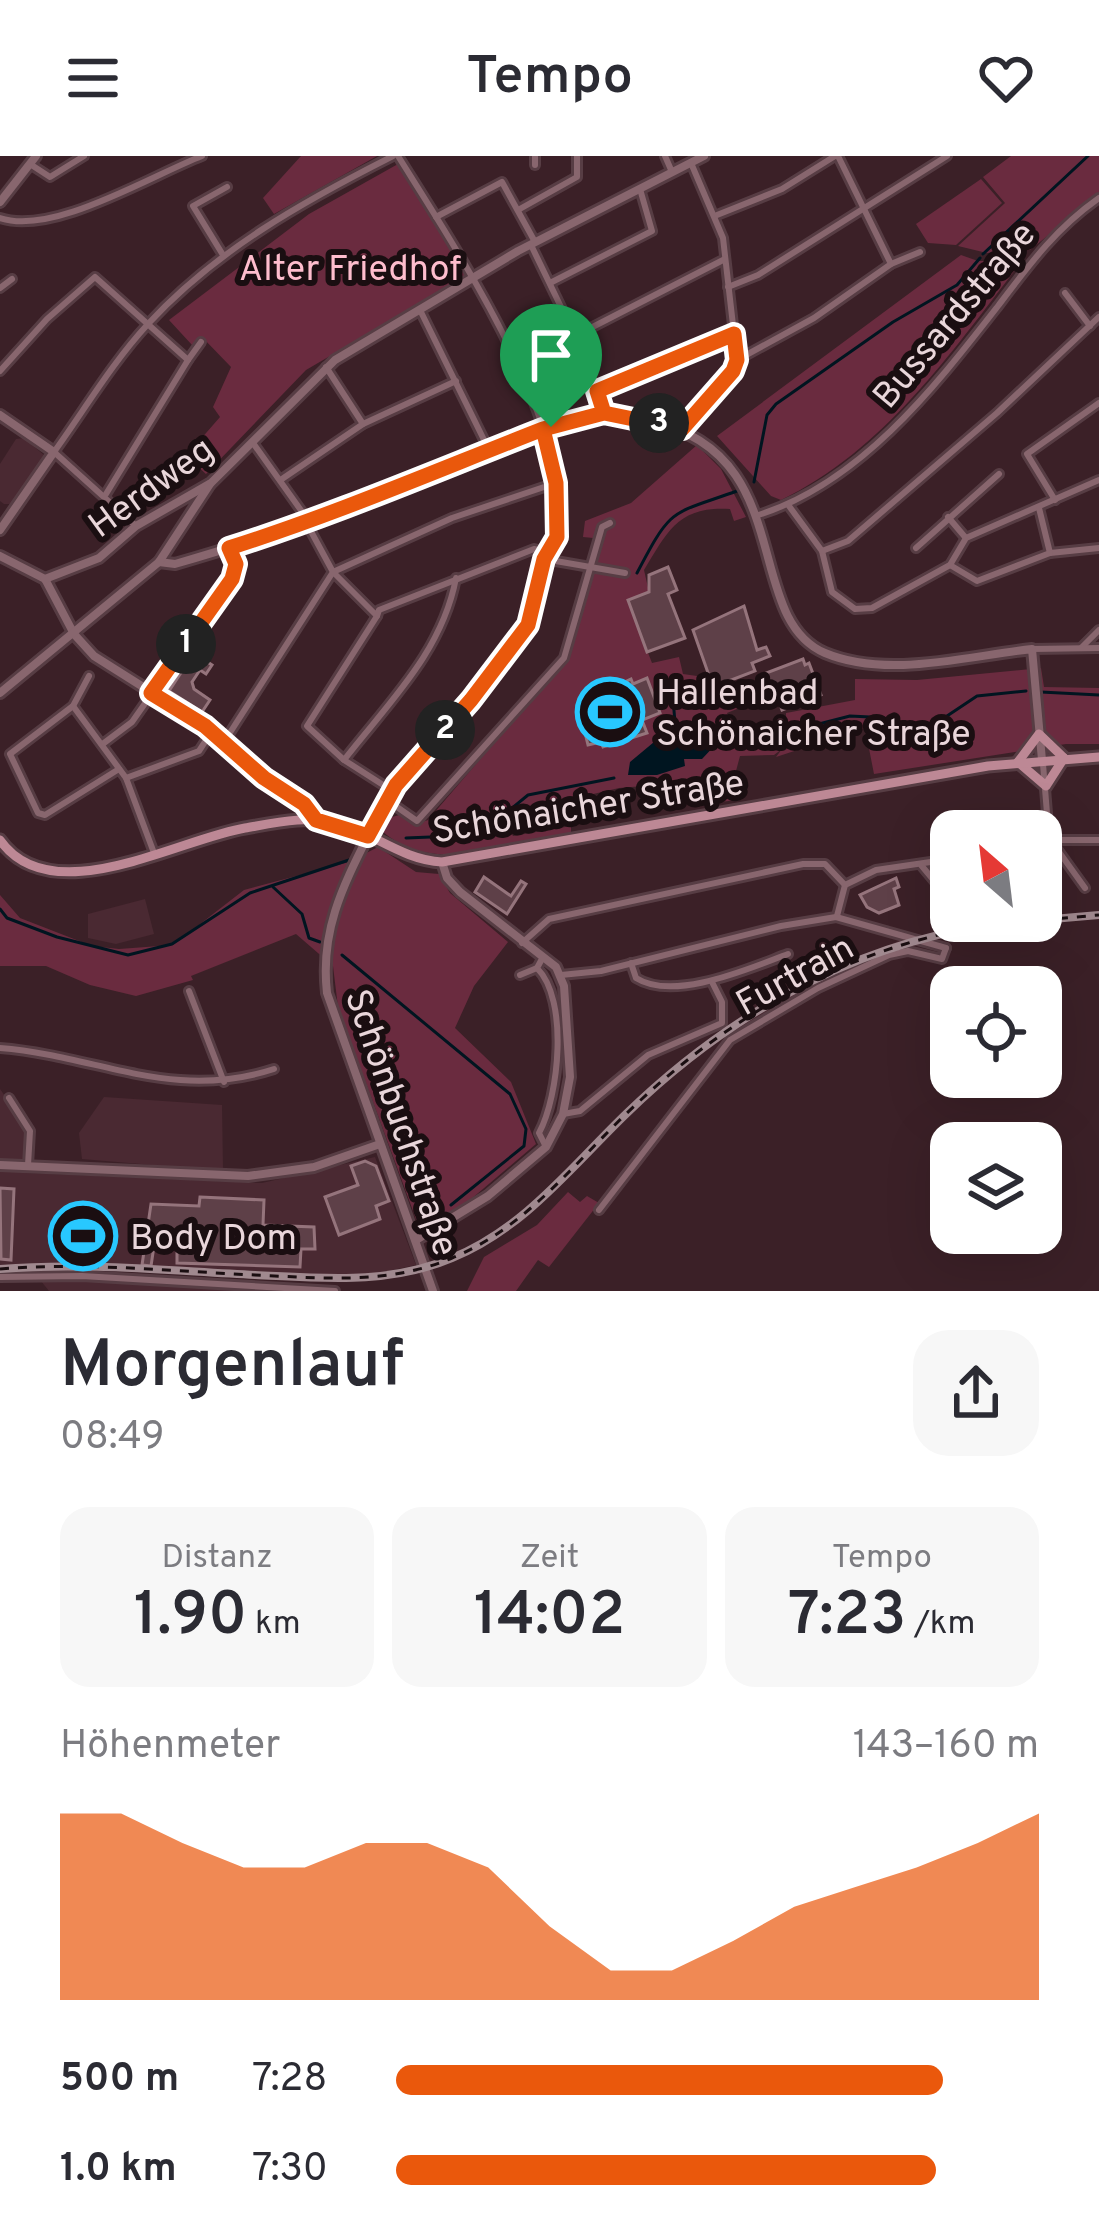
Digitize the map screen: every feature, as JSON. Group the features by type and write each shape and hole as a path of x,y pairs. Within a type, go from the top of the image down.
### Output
{"main road":[{"path":"1040,734 1064,758 1046,786 1018,762 1040,734"},
{"name":"Schönaicher Straße","path":"316,820 368,836 407,856 442,862 1018,762 1099,757"},
{"path":"0,840 22,862 64,872 91,871 235,830 316,820"}],"street":[{"path":"2,194 33,160 50,177 84,156"},
{"path":"0,218 31,223 67,213 202,156"},
{"path":"0,530 147,325 223,255 396,156 474,279 543,429 556,483 557,537 524,634 392,791 368,836"},
{"path":"518,210 577,177 577,156"},
{"path":"665,156 672,172"},
{"name":"Herdweg","path":"45,579 98,558 136,526 211,483 326,367 533,243 704,156"},
{"path":"717,215 782,189 837,156 868,209 890,264"},
{"path":"728,287 758,275 947,156"},
{"path":"682,429 733,371 737,360 717,215 691,163"},
{"path":"436,217 502,182 552,282 604,413"},
{"path":"223,255 193,206 227,187"},
{"path":"552,282 652,231 640,189"},
{"name":"Bussardstraße","path":"789,506 893,428 947,370 1034,256 1099,197"},
{"path":"737,360 814,318 890,264 920,252"},
{"path":"575,336 725,259"},
{"path":"0,371 52,314 95,277 188,360"},
{"path":"0,288 12,279"},
{"path":"1065,293 1090,326"},
{"path":"420,310 489,450"},
{"path":"822,551 848,541 1099,317"},
{"path":"597,391 734,334"},
{"path":"106,494 201,342"},
{"path":"326,367 363,424"},
{"path":"282,479 363,424 456,381"},
{"path":"1055,500 1027,454 1099,404"},
{"path":"159,562 175,564 308,524 543,429 604,413 682,429 729,464 755,516 794,626 822,652 908,663 1032,649 1099,648"},
{"path":"0,415 106,494 136,526"},
{"path":"251,442 282,479 333,572 376,616"},
{"path":"916,548 999,474"},
{"path":"755,516 789,506 822,551 832,592 855,609 887,603 950,566 966,538 1099,479"},
{"path":"0,692 159,562 211,483"},
{"path":"224,742 333,572 452,518 556,483"},
{"path":"1039,508 1050,553"},
{"path":"948,517 966,538"},
{"path":"387,800 417,821 558,665 585,599 602,527 610,523"},
{"path":"104,743 132,722 232,579 236,564 229,548"},
{"path":"950,566 977,581 1050,553 1099,548"},
{"path":"392,791 344,760 308,726 380,610 534,549 591,568 625,573"},
{"path":"0,556 45,579"},
{"path":"344,760 432,646 448,619 456,578"},
{"name":"Schönaicher Straße","path":"45,579 74,634 94,656 212,731 264,778 304,804 316,820"},
{"path":"66,615 78,623 93,617"},
{"path":"1082,647 1099,630"},
{"path":"1032,649 1046,810"},
{"path":"89,676 73,706 10,754 38,813 50,814 119,769"},
{"path":"73,706 126,778 155,854"},
{"path":"126,778 199,751 212,731"},
{"name":"Schönbuchstraße","path":"368,836 330,918 325,971 336,1026 433,1291"},
{"path":"1062,839 1099,840"},
{"path":"454,887 458,860"},
{"path":"1062,860 1085,889"},
{"path":"416,1240 488,1196 545,1147 562,1114 571,1054 561,975 454,887 442,862"},
{"path":"845,884 876,870 930,863"},
{"path":"522,943 549,919 803,864 825,864 845,884"},
{"path":"921,865 930,876"},
{"path":"561,975 836,917 845,884"},
{"name":"Furtrain","path":"598,1210 730,1040 859,967 908,951 942,959 946,948 836,917"},
{"path":"631,963 636,978 650,985 712,982 788,954"},
{"path":"520,975 537,968 543,957"},
{"path":"537,968 551,987 557,1058 555,1092 538,1133 545,1147"},
{"path":"562,1114 580,1111 648,1055 722,1024 722,1002 712,982"},
{"path":"189,991 224,1082"},
{"path":"0,1048 147,1078 224,1082 274,1069"},
{"path":"9,1098 30,1131 28,1165"},
{"path":"0,1165 248,1177 314,1167 380,1144"},
{"path":"0,1277 66,1275 335,1291"}],"shaded area":[{"path":"24,438 45,456 13,504 4,504 0,501 0,464 16,439"},
{"path":"145,899 154,934 116,944 88,938 88,914"},
{"path":"903,939 901,947 828,976 717,1041 650,1095 524,1220 488,1244 440,1266 438,1261 486,1239 521,1215 632,1104 706,1043 800,984"},
{"path":"0,1089 24,1123 25,1173 262,1183 375,1157 416,1265 374,1274 411,1268 413,1274 360,1281 86,1269 0,1271"},
{"path":"104,1097 222,1105 223,1171 82,1159 79,1133"},
{"path":"41,1281 117,1282 287,1291 49,1291"}],"green space":[{"path":"301,156 377,156 274,214 263,198"},
{"path":"1011,156 1099,156 1099,194 1030,250 987,253 958,246 1005,203 983,177"},
{"name":"Alter Friedhof","path":"398,164 467,276 306,370 206,474 186,456 220,417 213,407 231,367 202,337 192,345 169,320 309,214"},
{"path":"981,179 1002,203 956,245 928,243 916,224"},
{"path":"961,255 978,261 1022,261 943,363 885,426 819,479 781,500 771,496 717,436"},
{"path":"697,445 721,469 746,517 734,521 730,509 712,509 686,517 668,533 644,570 649,592 628,601 652,663 679,657 683,674 697,676 706,699 756,680 769,696 727,713 736,736 786,722 786,713 855,700 855,679 917,680 1041,668 1044,687 1099,688 1099,744 1066,744 874,774 865,728 776,757 782,749 774,755 740,756 736,771 743,799 721,802 711,783 704,781 619,788 516,812 507,826 513,836 571,826 571,833 473,853 425,852 382,831 389,818 399,815 414,825 428,820 566,659 604,539 583,537 585,521 631,503"},
{"path":"378,847 416,872 439,874 450,893 508,942 474,986 455,1028 511,1082 536,1144 470,1200 427,1228 416,1219 338,1007 333,966 296,934 191,976 193,980 136,996 90,985 46,966 0,966 0,895 20,918 92,946 173,945 244,890 349,862"},
{"path":"568,1192 580,1202 587,1196 599,1203 549,1267 538,1260 516,1291 467,1291 484,1257 537,1225"}],"water":[{"path":"672,727 706,732 718,742 702,759 684,759 685,766 657,775 628,775 630,762"}],"building":[{"path":"668,567 677,590 668,594 685,638 647,652 628,600 649,592 649,575"},
{"path":"744,606 757,650 766,647 770,656 752,663 755,671 713,687 693,630"},
{"path":"194,653 212,665 206,674 200,670 192,682 210,700 202,712 169,691"},
{"path":"803,659 821,695 782,710 772,683 765,686 761,675"},
{"name":"Hallenbad Schönaicher Straße","path":"647,678 660,713 642,720 647,733 603,747 601,742 588,745 578,704 631,679 633,684"},
{"path":"484,877 511,896 521,881 526,884 507,914 475,892"},
{"path":"896,878 899,905 879,913 867,907 860,895"},
{"path":"365,1161 376,1166 389,1201 376,1206 380,1219 339,1235 325,1197 358,1185 351,1166"},
{"path":"0,1188 14,1189 11,1260 1,1259"},
{"path":"200,1197 264,1200 263,1225 314,1227 315,1249 301,1249 300,1267 177,1263 177,1247 154,1246 151,1266 142,1265 151,1204 199,1206"}],"waterway":[{"path":"983,254 1088,156"},
{"path":"754,482 767,415 776,404 893,322 957,285 980,258"},
{"path":"637,573 658,535 675,516 737,491"},
{"path":"656,680 673,698 672,727"},
{"path":"715,741 748,742 850,716 870,717 905,732 926,730 977,696 1026,691"},
{"path":"1041,692 1099,695"},
{"path":"406,838 455,836 500,818 528,795 614,778"},
{"path":"0,909 7,918 57,937 128,955 172,944 250,893 349,860"},
{"path":"273,887 302,914 309,938 320,942"},
{"path":"342,955 510,1094 526,1129 524,1146 451,1205"}],"railway":[{"path":"1062,918 1099,915"},
{"path":"0,1269 95,1267 330,1278 428,1267 478,1245 525,1213 668,1075 713,1040 810,982 861,959 930,937"}],"place":[{"name":"Hallenbad Schönaicher Straße","path":"610,712"},
{"name":"Body Dom","path":"83,1236"}],"route":[{"path":"551,427 543,429 489,450 307,524 229,548 236,564 232,579 151,693 205,726 264,778 304,804 316,820 368,836 396,785 471,700 528,625 559,517 543,429 604,413 682,429 733,371 737,360 734,334 597,391 604,413 551,427"}]}
